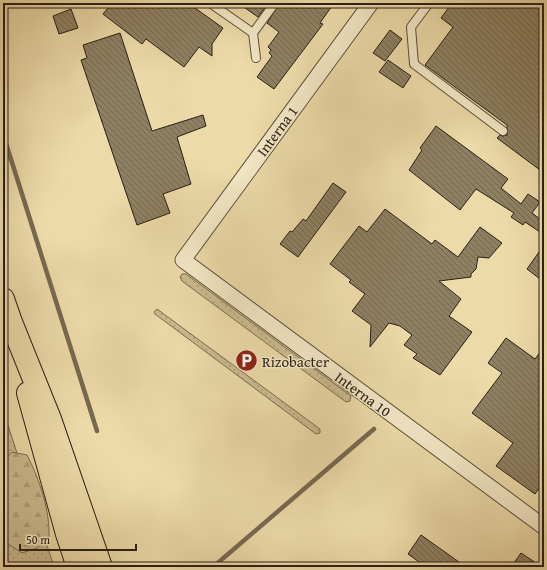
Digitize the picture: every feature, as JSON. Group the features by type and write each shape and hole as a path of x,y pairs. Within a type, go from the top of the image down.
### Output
{"main road":[{"path":"3,299 50,419 101,567"},
{"path":"11,322 35,424 78,567"},
{"path":"69,472 111,567"}],"street":[{"name":"Interna 1","path":"183,260 371,3"},
{"name":"Interna 10","path":"183,260 544,527"}],"lane":[{"path":"210,3 253,33"},
{"path":"256,58 253,33 275,3"},
{"path":"429,3 411,27 414,64 503,131"}],"green space":[{"path":"182,274 186,274 351,396 350,401 346,402 182,281 180,277"},
{"path":"157,309 320,429 320,433 316,434 155,314 154,312"},
{"path":"3,410 54,567 3,567"},
{"path":"12,452 27,455 43,496 49,527 49,538 37,548 22,553 3,542 3,462"}],"building":[{"path":"112,3 188,3 223,28 212,44 212,56 199,47 184,67 146,39 142,44 103,14"},
{"path":"238,3 268,3 258,17"},
{"path":"280,3 334,3 320,23 323,24 274,89 257,77 272,56 269,53 271,50 268,47 279,32 267,23"},
{"path":"452,3 544,3 544,173 497,138 500,135 507,135 507,125 425,65 453,27 441,18"},
{"path":"71,9 78,28 59,34 53,16"},
{"path":"390,30 402,39 385,61 373,53"},
{"path":"120,33 152,131 203,115 206,126 177,137 191,184 163,194 170,213 137,225 81,60 87,58 83,45"},
{"path":"388,60 411,76 403,88 379,72"},
{"path":"436,126 508,179 501,188 521,204 528,194 540,202 532,213 544,222 544,227 540,232 525,222 523,225 511,217 514,213 476,189 460,210 409,170 422,150 420,148"},
{"path":"333,183 346,192 298,257 280,244 290,231 292,232 303,219 306,221"},
{"path":"385,209 432,244 435,240 458,257 480,227 502,243 489,258 478,257 476,269 471,274 471,277 439,281 461,299 449,316 472,332 440,375 413,358 417,354 404,345 412,335 400,326 389,323 370,347 371,325 352,311 365,294 349,282 351,280 330,264 359,226 367,232"},
{"path":"544,245 544,282 527,269"},
{"path":"506,338 535,359 544,347 544,481 535,494 496,466 513,443 472,413 502,373 488,363"},
{"path":"421,535 466,567 426,567 408,554"},
{"path":"521,553 542,567 511,567"}],"waterway":[{"path":"3,134 97,431"},
{"path":"213,567 374,429"}],"place":[{"name":"Rizobacter","path":"246,361"}]}
